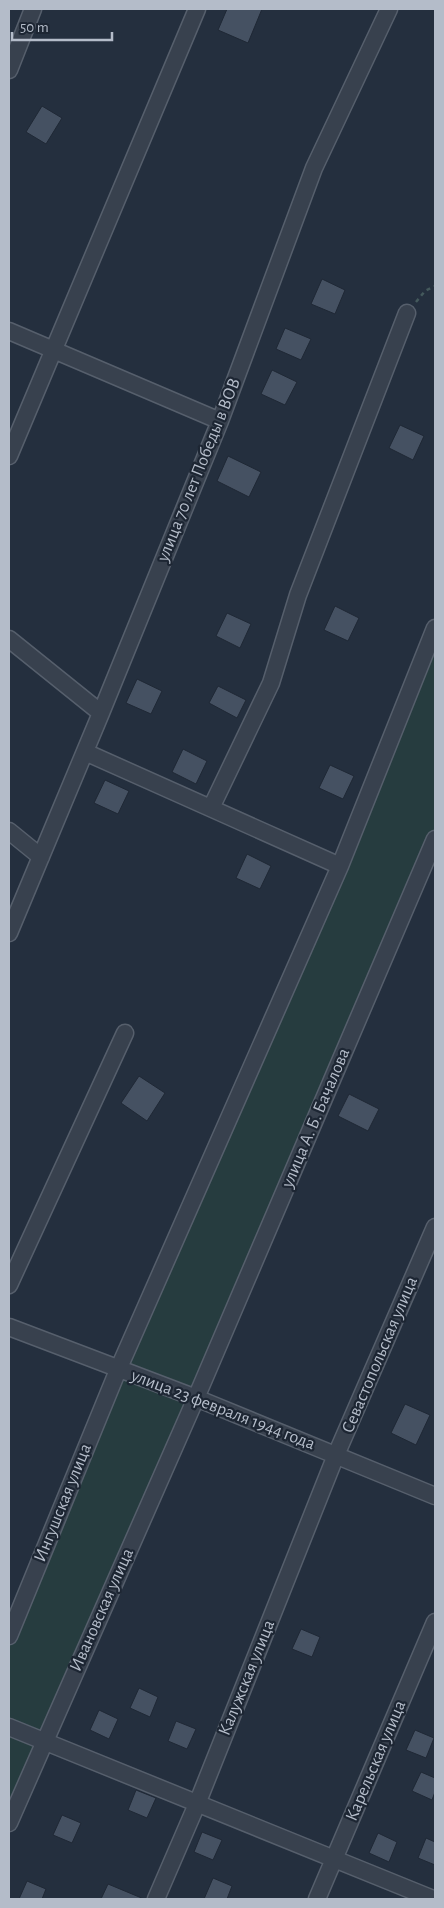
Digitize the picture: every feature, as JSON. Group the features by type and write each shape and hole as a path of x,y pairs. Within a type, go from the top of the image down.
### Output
{"street":[{"path":"9,70 33,9"},
{"path":"9,456 197,9"},
{"name":"улица 70 лет Победы в ВОВ","path":"9,933 220,421 314,168 389,9"},
{"path":"211,808 271,683 298,595 407,313"},
{"path":"9,332 220,421"},
{"name":"Ингушская улица","path":"9,1636 118,1370 340,866 435,628"},
{"path":"9,638 101,713"},
{"path":"85,752 340,866"},
{"path":"9,831 41,857"},
{"name":"улица А. Б. Бачалова","path":"196,1398 435,839"},
{"path":"9,1285 125,1034"},
{"name":"Севастопольская улица","path":"336,1455 435,1227"},
{"name":"улица 23 февраля 1944 года","path":"9,1327 118,1370 196,1398 435,1496"},
{"name":"Ивановская улица","path":"9,1824 196,1398"},
{"name":"Калужская улица","path":"156,1899 197,1804 336,1455"},
{"name":"Карельская улица","path":"317,1899 435,1622"},
{"path":"9,1727 433,1899"}],"path":[{"path":"407,313 425,292 435,286"}],"green space":[{"path":"435,622 435,839 9,1823 9,1636"}],"building":[{"path":"227,9 262,9 248,43 218,30"},
{"path":"42,106 62,118 46,144 26,132"},
{"path":"322,279 345,290 335,314 311,304"},
{"path":"285,328 311,339 301,360 276,349"},
{"path":"272,370 297,382 285,405 261,394"},
{"path":"400,425 424,436 413,460 389,448"},
{"path":"228,456 261,472 249,497 217,481"},
{"path":"335,606 359,618 348,641 324,630"},
{"path":"227,613 251,624 240,648 216,636"},
{"path":"137,679 162,691 151,714 126,703"},
{"path":"218,686 246,700 237,718 209,703"},
{"path":"183,749 207,761 196,784 172,772"},
{"path":"330,765 354,776 343,799 319,788"},
{"path":"105,780 129,791 118,814 94,803"},
{"path":"247,854 271,866 260,889 236,878"},
{"path":"139,1076 165,1093 147,1121 121,1103"},
{"path":"349,1094 379,1109 368,1131 338,1116"},
{"path":"405,1404 430,1415 416,1445 391,1433"},
{"path":"301,1629 320,1637 312,1657 292,1649"},
{"path":"139,1688 158,1697 150,1717 130,1708"},
{"path":"99,1710 118,1719 109,1739 90,1730"},
{"path":"176,1721 196,1729 187,1749 168,1741"},
{"path":"415,1730 434,1738 426,1758 406,1750"},
{"path":"421,1772 435,1778 435,1792 432,1800 412,1791"},
{"path":"136,1790 156,1798 147,1818 128,1810"},
{"path":"62,1815 81,1823 72,1843 53,1835"},
{"path":"202,1832 222,1840 213,1860 194,1852"},
{"path":"378,1833 397,1842 389,1862 369,1853"},
{"path":"426,1838 435,1842 435,1865 418,1858"},
{"path":"213,1878 232,1886 227,1899 204,1899"},
{"path":"27,1881 46,1889 42,1899 19,1899"},
{"path":"108,1884 144,1899 101,1899"}]}
